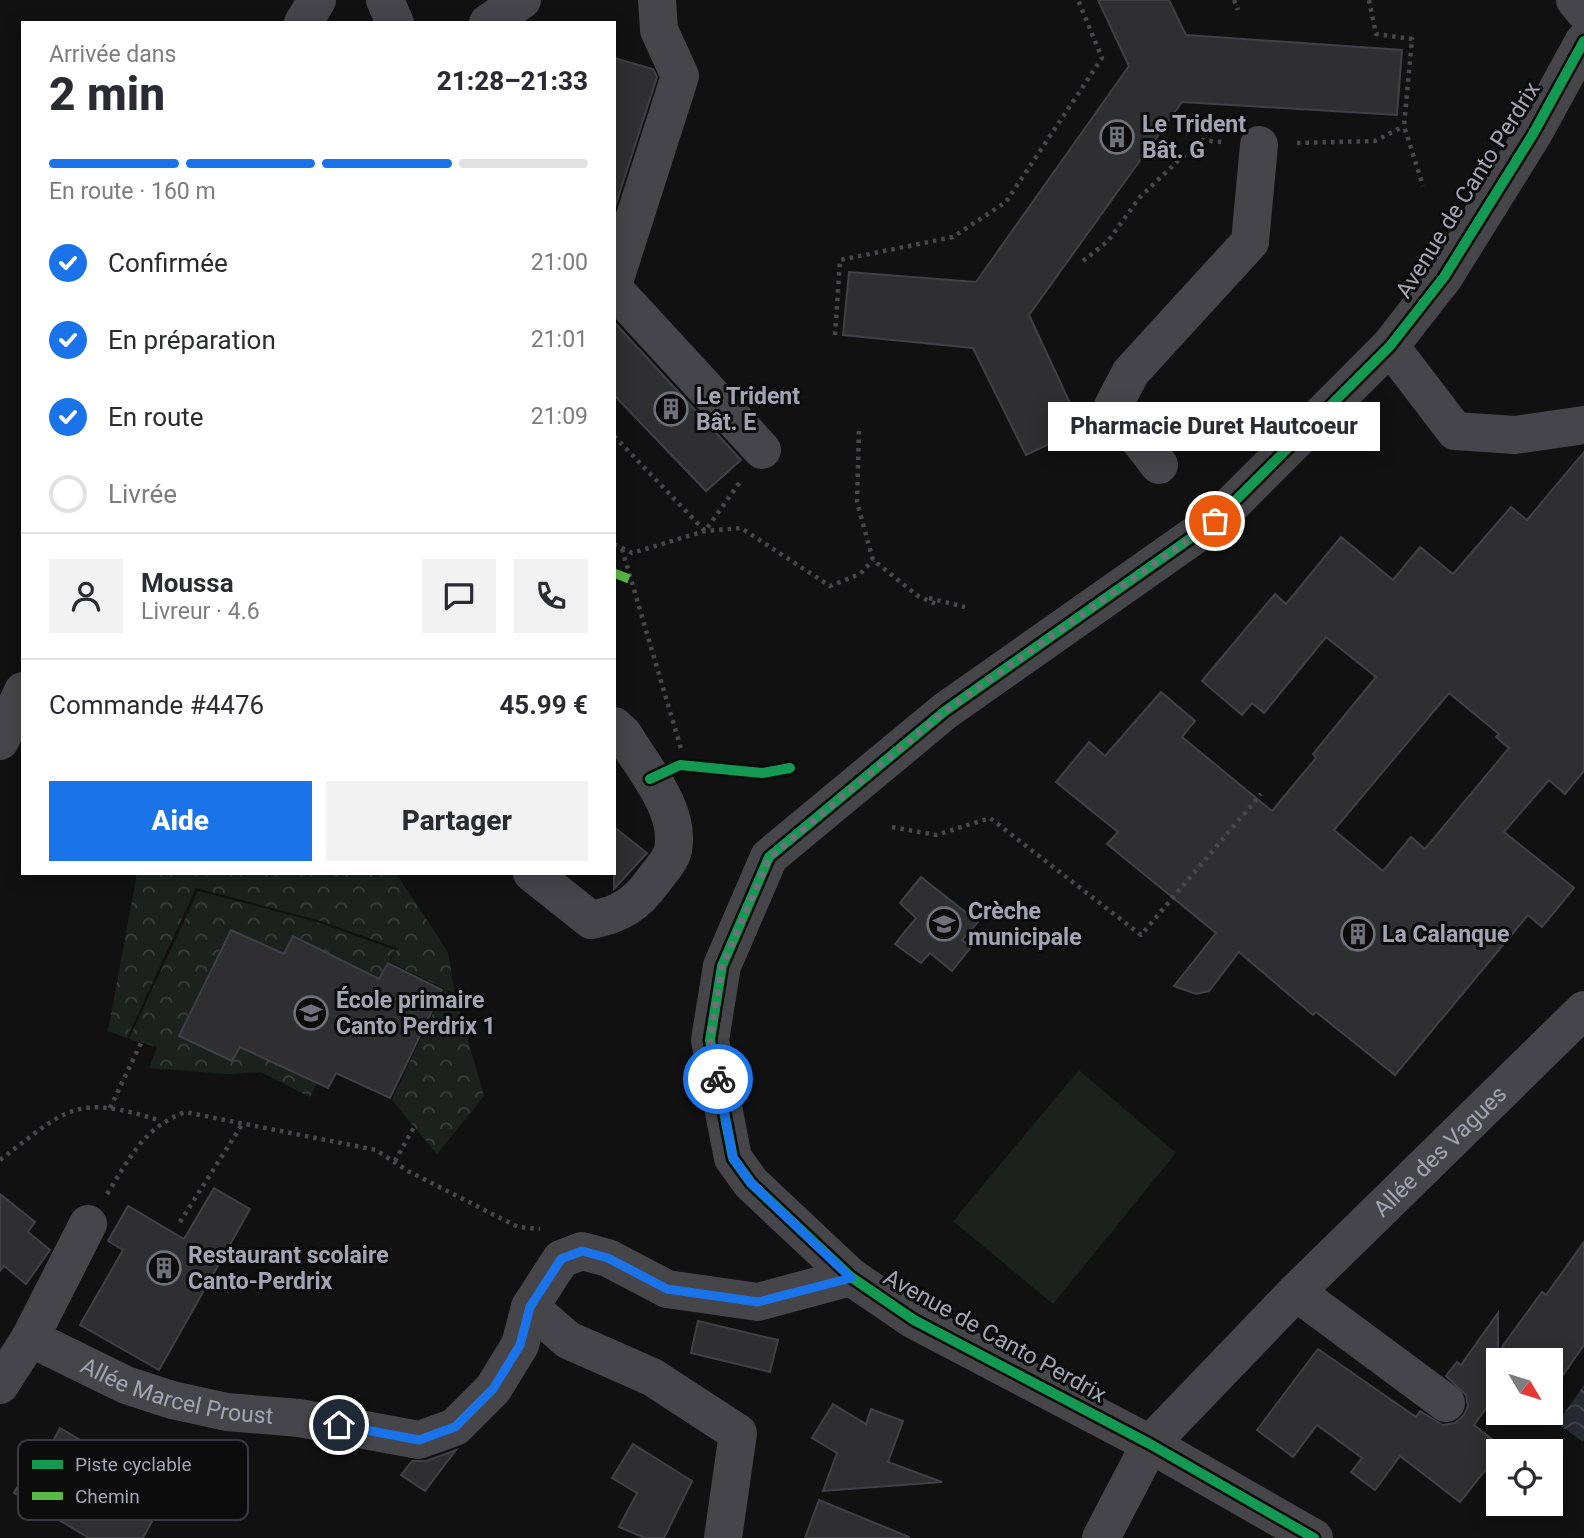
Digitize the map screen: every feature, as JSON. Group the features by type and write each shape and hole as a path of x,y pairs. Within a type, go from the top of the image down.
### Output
{"street":[{"path":"304,21 317,0"},
{"path":"385,0 394,21"},
{"path":"491,21 522,0"},
{"path":"616,276 680,76 659,30 657,0"},
{"path":"1575,0 1584,11"},
{"name":"Avenue de Canto Perdrix","path":"1314,1538 1150,1444 914,1320 851,1278 751,1183 733,1158 710,1040 722,966 769,858 945,711 1215,521 1390,346 1444,277 1533,134 1584,41"},
{"path":"1159,465 1113,406 1131,372 1250,242 1259,145"},
{"path":"616,291 762,450"},
{"path":"1390,346 1455,431 1515,435 1584,425"},
{"path":"0,741 21,695"},
{"path":"535,875 592,920 611,917 644,894 673,852 674,821 623,734 616,728"},
{"name":"Allée des Vagues","path":"1101,1538 1150,1444 1296,1292 1584,1010"},
{"path":"0,1385 30,1338 88,1224"},
{"name":"Allée Marcel Proust","path":"30,1338 126,1385 173,1400 227,1412 299,1418 419,1440 455,1427 493,1389 520,1345 530,1307 561,1259 582,1251 608,1258 667,1289 758,1302 851,1278"},
{"path":"1296,1292 1446,1403"},
{"path":"530,1307 568,1340 652,1377 738,1433 723,1538"}],"path":[{"path":"835,335 840,261 953,237 1006,202 1102,58 1078,0"},
{"path":"1234,0 1238,10"},
{"path":"1369,0 1376,34 1412,39 1404,126 1423,186"},
{"path":"1083,261 1108,241 1140,197 1200,140 1259,145 1375,141 1404,126"},
{"path":"859,431 857,502 873,560 918,596 936,604"},
{"path":"616,438 705,531"},
{"path":"705,531 762,450"},
{"path":"616,545 632,553 705,531 741,528 830,586 860,574 873,560"},
{"path":"622,548 684,757 680,765 762,774 790,768"},
{"path":"918,596 965,607"},
{"path":"892,827 936,835 990,818 1141,935 1261,794"},
{"path":"110,1108 141,1043"},
{"path":"0,1160 44,1124 75,1108 110,1108 161,1121"},
{"path":"88,1224 141,1141 161,1121 185,1112 376,1150 408,1171 518,1227"},
{"path":"180,1222 243,1123"},
{"path":"394,1161 414,1127"}],"green space":[{"path":"137,875 397,875 448,952 455,994 390,962 397,948 318,920 196,888 127,1038 108,1031"},
{"path":"198,891 317,922 395,950 379,979 294,935 284,954 230,929 178,1036 232,1062 240,1047 317,1084 310,1097 261,1072 228,1074 149,1068 157,1047 129,1039"},
{"path":"444,990 455,995 484,1096 437,1154 392,1100"},
{"path":"1079,1070 1176,1153 1053,1304 953,1221"}],"water":[{"path":"1584,1385 1583,1442 1560,1425 1563,1425 1563,1415"}],"building":[{"path":"1098,0 1169,0 1186,35 1402,50 1397,115 1182,102 1029,315 1082,429 1026,455 973,348 843,335 849,272 976,282 1129,66"},
{"path":"616,59 653,69 657,77 616,204"},
{"name":"Le Trident Bât. E","path":"616,324 741,460 706,491 616,397"},
{"path":"1584,452 1584,771 1565,794 1549,780 1504,832 1574,888 1542,927 1528,915 1395,1075 1316,1012 1313,1015 1239,952 1209,991 1196,994 1174,986 1216,933 1107,844 1118,832 1056,782 1089,742 1105,756 1161,692 1195,721 1182,737 1272,811 1316,758 1313,754 1376,677 1326,637 1264,713 1252,703 1242,715 1202,681 1275,594 1286,604 1341,537 1393,580 1420,547 1453,574 1511,507 1527,520","holes":["1449,693 1499,734 1496,737 1509,748 1425,849 1411,837 1383,871 1334,830"]},
{"path":"616,829 647,853 614,889 616,875"},
{"name":"Crèche municipale","path":"921,877 978,922 962,940 971,947 952,971 930,953 921,963 895,944 916,918 900,903"},
{"name":"École primaire Canto Perdrix 1","path":"231,930 284,954 293,936 379,979 388,963 442,990 390,1098 336,1073 328,1088 240,1047 232,1061 179,1036"},
{"name":"Restaurant scolaire Canto-Perdrix","path":"214,1188 250,1209 159,1370 80,1325 123,1250 108,1241 128,1206 184,1239"},
{"path":"0,1194 35,1222 28,1232 50,1250 26,1284 4,1266 0,1271"},
{"path":"1584,1242 1584,1345 1563,1375 1563,1348 1502,1347 1542,1292 1546,1295"},
{"path":"1498,1313 1498,1348 1486,1348 1486,1408 1474,1425 1492,1439 1486,1439 1486,1469 1460,1502 1400,1456 1375,1490 1351,1472 1362,1458 1317,1425 1293,1457 1257,1430 1318,1349 1416,1417 1420,1411 1443,1425 1455,1423 1464,1415 1468,1406 1466,1395 1446,1376 1457,1362 1461,1365"},
{"path":"698,1321 778,1340 770,1372 691,1353"},
{"path":"833,1404 866,1424 871,1409 903,1421 888,1462 942,1482 823,1491 837,1453 812,1438"},
{"path":"60,1428 80,1440 54,1440"},
{"path":"633,1444 692,1481 664,1538 645,1538 619,1527 637,1493 612,1478"},
{"path":"456,1450 425,1491 401,1475 412,1461 426,1461"},
{"path":"819,1500 909,1537 909,1538 805,1538"},
{"path":"59,1520 153,1520 143,1538 89,1538"}],"marked path":[{"path":"616,574 629,579"}],"cycle path":[{"path":"1314,1538 1150,1444 914,1320 851,1277 751,1183 733,1158 710,1040 722,966 769,857 945,711 1215,521 1390,346 1444,277 1533,134 1584,41"},
{"path":"650,779 680,765 762,773 790,768"}],"way so far":[{"path":"718,1079 710,1040 722,966 769,858 945,711 1215,521"}],"place":[{"name":"Le Trident Bât. G","path":"1117,137"},
{"name":"Le Trident Bât. E","path":"671,409"},
{"name":"Pharmacie Duret Hautcoeur","path":"1215,521"},
{"name":"Crèche municipale","path":"944,924"},
{"name":"La Calanque","path":"1358,934"},
{"name":"École primaire Canto Perdrix 1","path":"311,1013"},
{"name":"Restaurant scolaire Canto-Perdrix","path":"164,1268"}],"route":[{"path":"339,1425 419,1440 455,1427 493,1389 520,1345 530,1307 561,1259 582,1251 608,1258 667,1289 758,1302 851,1278 751,1183 733,1158 718,1079"}]}
